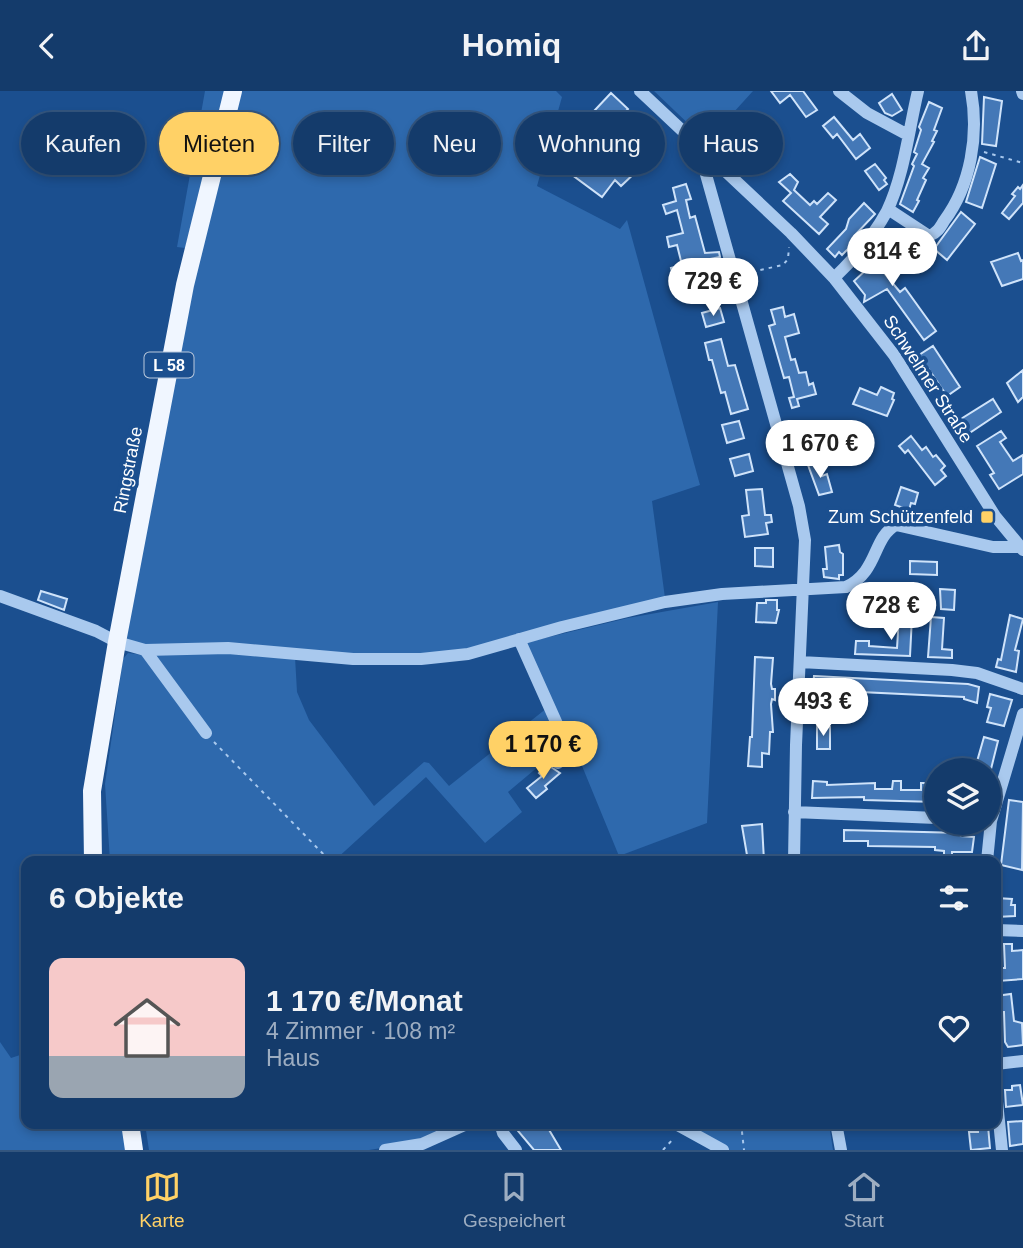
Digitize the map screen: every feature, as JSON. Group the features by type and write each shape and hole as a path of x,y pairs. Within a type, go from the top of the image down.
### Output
{"main road":[{"name":"Ringstraße","path":"93,856 90,818 93,781 117,642 184,285 233,91"},
{"path":"131,1129 134,1150"}],"street":[{"name":"Schwelmer Straße","path":"640,91 679,128"},
{"path":"839,91 867,113 908,135"},
{"path":"834,278 854,260 888,209 918,91"},
{"path":"888,209 926,235 933,235 958,198 968,171 974,129 971,91"},
{"path":"706,175 805,540 794,856"},
{"name":"Schwelmer Straße","path":"729,175 834,278 894,355 993,513 1020,548"},
{"path":"0,596 96,631 117,642 145,650 228,648 353,659 421,659 468,655 562,627 665,603 722,594 846,587 861,579 884,537 896,525 993,547 1020,548"},
{"path":"519,639 570,753 558,763 552,757"},
{"path":"145,650 206,733"},
{"path":"800,662 977,673 1023,689"},
{"path":"1001,786 1023,715"},
{"path":"794,812 924,817"},
{"path":"987,856 989,835"},
{"path":"1001,930 1023,930"},
{"path":"1001,1063 1023,1061"},
{"path":"391,1150 422,1144 456,1129"},
{"path":"502,1129 516,1150"},
{"path":"683,1129 723,1150"},
{"path":"837,1129 841,1150"},
{"path":"1000,1129 1002,1150"}],"path":[{"path":"972,148 1023,163"},
{"path":"738,286 756,272 787,263 787,240 791,233"},
{"path":"206,733 325,856"},
{"path":"663,1150 675,1129"},
{"path":"742,1129 744,1150"}],"shaded area":[{"path":"205,91 226,91 221,112 201,112"},
{"path":"238,91 556,91 562,97 558,112 515,112 515,175 540,175 537,186 620,229 627,220 700,485 652,501 665,598 481,648 419,656 144,646 124,638 195,260 217,175 279,175 279,112 233,112"},
{"path":"654,91 753,91 734,112 679,112 679,115"},
{"path":"190,175 204,175 185,248 177,247"},
{"path":"718,602 707,823 619,856 580,761 564,745 508,792 522,812 485,843 426,777 339,856 110,856 105,784 123,659 128,653 143,655 211,651 295,657 297,692 309,720 374,806 424,762 429,763 449,786 547,708 519,647 528,642 628,618"},
{"path":"0,1042 11,1058 21,1055 21,1129 125,1129 128,1150 0,1150"},
{"path":"146,1129 450,1129 419,1142 369,1150 149,1150"},
{"path":"684,1129 830,1129 833,1150 718,1150"}],"building":[{"path":"771,91 803,91 817,110 806,117 790,95 780,103"},
{"path":"611,93 628,109 625,112 595,110"},
{"path":"892,94 902,110 892,116 885,113 879,103"},
{"path":"984,97 1002,101 996,146 982,144"},
{"path":"929,102 942,108 934,130 937,131 932,141 934,142 922,164 929,168 923,178 926,180 913,212 900,204 914,166 912,164 917,154 914,152 921,130 919,127"},
{"path":"834,117 853,140 860,134 870,148 856,159 837,134 833,138 823,126"},
{"path":"980,157 996,164 982,208 966,202"},
{"path":"875,164 886,178 884,180 887,184 879,190 865,171"},
{"path":"790,174 798,182 794,190 810,205 814,201 817,204 828,193 836,200 820,217 828,224 819,234 783,201 791,193 779,182"},
{"path":"572,175 633,175 621,186 615,180 602,197"},
{"path":"686,184 691,199 686,200 690,218 695,216 705,253 719,252 720,257 700,261 705,278 711,277 716,292 696,298 688,272 673,276 671,268 682,265 677,245 669,247 667,237 683,233 677,210 666,214 663,205 676,201 673,188"},
{"path":"1023,185 1023,203 1009,219 1002,213 1015,196 1012,194"},
{"path":"864,203 875,214 854,236 857,240 842,255 839,252 835,257 827,249 846,229 849,219"},
{"path":"961,212 975,224 947,260 934,249"},
{"path":"886,234 900,246 880,268 900,292 905,288 936,331 924,340 887,289 864,302 865,295 854,281 880,257 872,250"},
{"path":"1018,253 1021,261 1023,260 1023,279 1002,286 991,262"},
{"path":"783,307 785,317 794,314 799,333 785,337 791,360 795,359 799,373 806,372 809,385 813,383 816,394 797,399 799,406 792,408 789,398 794,397 789,377 784,378 769,326 775,324 771,310"},
{"path":"720,308 724,322 706,327 702,313"},
{"path":"721,339 728,366 735,365 748,409 731,414 725,392 721,393 705,343"},
{"path":"933,346 960,387 947,396 919,355"},
{"path":"1023,370 1023,397 1018,402 1007,383"},
{"path":"881,387 894,393 887,416 853,404 860,388 877,395"},
{"path":"993,399 1001,412 965,436 956,422"},
{"path":"739,421 744,438 727,443 722,425"},
{"path":"815,423 818,430 812,432 818,456 810,458 803,435 800,436 797,427"},
{"path":"1001,431 1006,438 1000,442 1013,461 1023,455 1023,474 999,489 990,475 994,473 977,446"},
{"path":"911,436 922,450 926,447 933,457 936,455 945,466 941,470 946,476 935,485 908,450 905,453 899,446"},
{"path":"749,454 753,471 735,476 730,459"},
{"path":"818,463 822,476 827,474 832,492 819,495 808,465"},
{"path":"901,487 918,493 915,504 911,503 909,510 895,505"},
{"path":"762,489 765,515 771,515 772,522 766,523 768,534 745,537 742,516 749,515 746,490"},
{"path":"839,545 843,554 843,575 839,575 839,579 824,577 823,569 827,569 825,547"},
{"path":"755,548 773,548 773,567 755,566"},
{"path":"910,561 937,562 937,575 910,574"},
{"path":"940,589 955,590 954,610 941,609"},
{"path":"41,591 67,599 64,610 38,600"},
{"path":"766,600 777,600 779,610 776,623 756,622 757,603 766,603"},
{"path":"1010,615 1023,619 1015,650 1019,651 1016,672 996,667 998,659 1001,660"},
{"path":"899,616 912,617 910,656 855,654 856,641 869,641 869,646 897,648"},
{"path":"931,617 944,618 942,649 952,650 952,658 928,657"},
{"path":"755,657 773,658 771,684 772,689 775,689 775,700 772,699 771,704 773,732 770,732 769,754 762,753 762,767 748,766 752,737"},
{"path":"814,676 968,684 979,687 977,703 964,697 819,690 819,687 813,687"},
{"path":"990,694 1012,700 1004,726 987,722 991,708 987,707"},
{"path":"817,726 830,727 830,749 817,749"},
{"path":"984,737 998,741 994,758 978,758"},
{"path":"548,765 560,773 536,798 527,788 542,776 539,773"},
{"path":"813,781 827,782 827,785 875,783 875,789 892,789 893,781 901,781 901,790 921,790 921,783 924,783 924,802 864,800 864,797 812,798"},
{"path":"1009,800 1023,802 1022,870 1001,865"},
{"path":"762,824 764,856 747,856 742,826"},
{"path":"844,830 924,832 924,835 974,837 972,852 952,852 952,855 944,855 944,851 935,850 935,847 868,846 868,841 844,841"},
{"path":"1001,898 1012,899 1015,916 1001,917"},
{"path":"1004,944 1012,944 1012,951 1023,950 1023,979 1001,981 1001,968 1005,968"},
{"path":"1011,994 1014,1021 1022,1023 1023,1045 1008,1047 1005,1042 1001,995"},
{"path":"1020,1085 1023,1105 1006,1107 1005,1090 1012,1090 1012,1086"},
{"path":"1023,1121 1023,1144 1010,1146 1008,1122"},
{"path":"549,1129 561,1150 534,1150 518,1131"},
{"path":"978,1129 988,1129 990,1148 971,1150 969,1132 978,1132"}],"place":[{"name":"Zum Schützenfeld","path":"987,517"}]}
